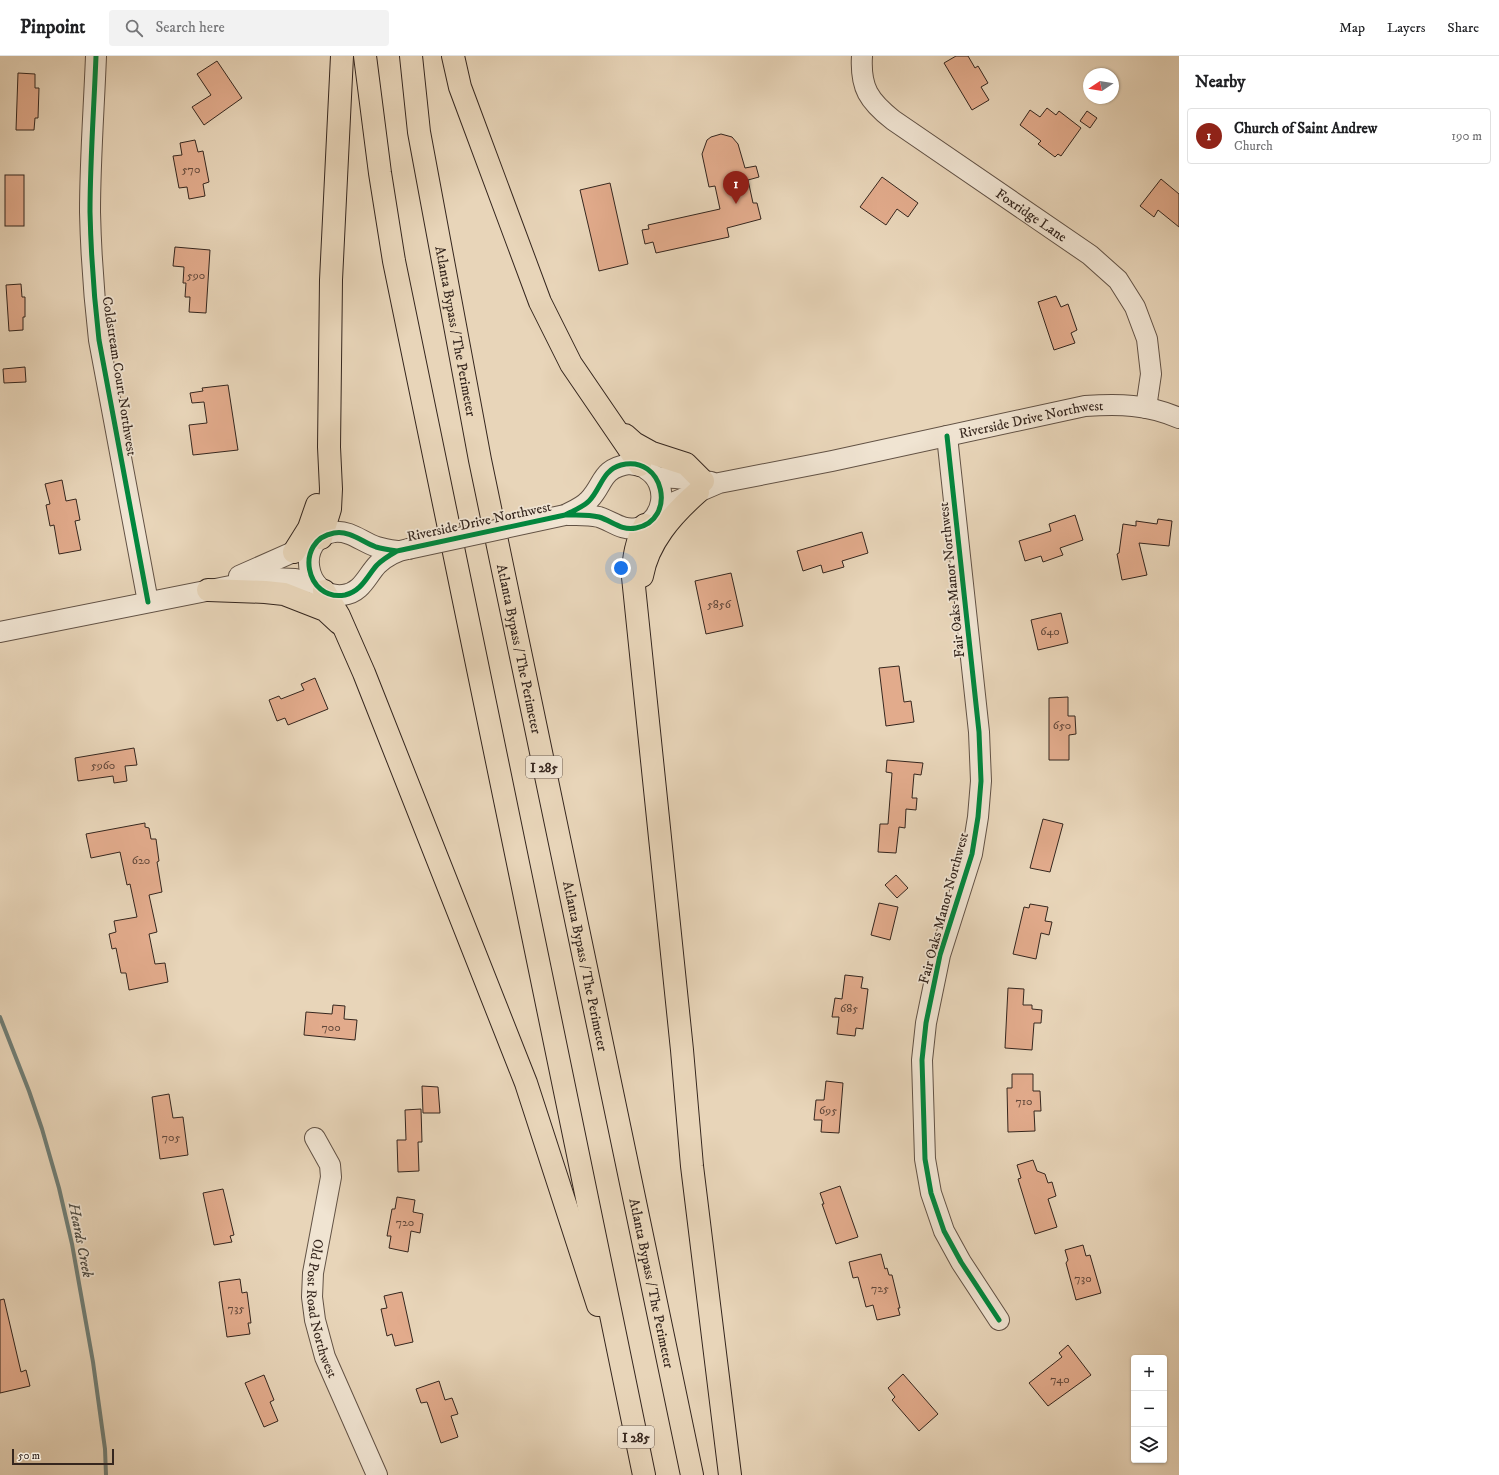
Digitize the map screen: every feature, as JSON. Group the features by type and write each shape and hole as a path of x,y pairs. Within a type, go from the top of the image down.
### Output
{"highway":[{"path":"319,540 330,509 331,489 329,447 331,280 342,56"},
{"name":"I 285","path":"365,56 380,173 396,269 483,697 574,1128 644,1475"},
{"name":"Atlanta Bypass / The Perimeter","path":"411,56 419,132 480,460 692,1475"},
{"path":"453,56 460,87 540,302 571,364 609,420 648,471"},
{"path":"609,420 634,443 652,454 686,464 706,485 664,526 651,548 643,571 636,605"},
{"path":"294,552 305,536 313,520 329,447"},
{"path":"652,518 635,547 633,561 636,605 682,1050 692,1166 730,1475"},
{"path":"320,587 339,616 364,673 526,1083 628,1399"},
{"path":"208,590 284,594 325,610 344,628"}],"street":[{"name":"Coldstream Court Northwest","path":"96,56 90,210 96,309 99,340 148,602"},
{"name":"Foxridge Lane","path":"862,56 864,84 870,99 881,110 893,120 1090,255 1118,280 1135,306 1147,339 1151,374 1146,408"},
{"name":"Riverside Drive Northwest","path":"320,587 333,594 344,595 354,592 362,586 378,564 386,557 403,550 565,515 594,516 620,527 629,529 637,528 670,504 706,485 947,436 1085,406 1116,404 1146,408 1179,418"},
{"name":"Fair Oaks Manor Northwest","path":"947,436 979,732 981,780 978,818 972,854 940,955 926,1023 922,1060 925,1158 931,1194 944,1231 961,1262 999,1320"},
{"name":"Riverside Drive Northwest","path":"565,515 589,501 604,476 620,465 629,464 648,471 706,485"},
{"path":"648,471 661,487 662,494 652,518"},
{"name":"Riverside Drive Northwest","path":"319,540 334,532 343,532 376,547 403,550"},
{"path":"208,590 319,540"},
{"path":"319,540 312,549 308,562 311,576 320,587"},
{"path":"0,632 271,578 295,579 320,587"},
{"name":"Old Post Road Northwest","path":"315,1138 330,1165 331,1177 313,1273 312,1297 315,1320 325,1357 377,1475"}],"building":[{"path":"956,56 968,56 975,68 978,66 988,83 981,87 989,100 972,110 944,63"},
{"path":"217,61 242,98 204,125 192,107 211,95 197,74"},
{"path":"18,73 35,74 35,88 39,88 38,118 35,118 34,130 16,130"},
{"path":"1047,108 1056,115 1059,111 1081,128 1061,156 1058,154 1055,157 1038,144 1041,141 1020,125 1030,110 1040,117"},
{"path":"1087,111 1097,118 1090,128 1080,121"},
{"path":"721,134 732,137 738,144 745,168 756,166 759,177 748,180 753,203 757,203 761,219 727,228 729,237 656,253 653,242 645,244 642,230 649,229 648,225 720,209 715,186 709,187 702,154 707,140"},
{"path":"195,140 198,152 203,151 209,182 203,184 205,196 189,199 187,187 179,188 173,156 182,155 180,143"},
{"path":"5,175 24,175 24,226 5,226"},
{"path":"882,177 918,203 908,217 897,209 886,225 860,207"},
{"path":"1161,179 1179,194 1179,227 1158,210 1154,217 1140,206"},
{"path":"610,183 628,264 599,271 580,190"},
{"path":"175,247 210,250 206,313 189,312 190,297 185,297 186,283 183,283 184,267 173,266"},
{"path":"21,284 22,297 25,297 25,317 23,317 23,330 9,331 6,285"},
{"path":"1056,296 1061,307 1068,304 1077,330 1071,333 1075,343 1054,350 1038,302"},
{"path":"25,367 26,382 4,383 3,369"},
{"path":"228,385 238,450 193,455 189,425 207,423 204,402 192,403 190,393 203,391 202,388"},
{"path":"62,480 66,501 76,499 80,520 75,521 81,550 59,554 54,525 50,526 46,505 50,504 45,484"},
{"path":"1075,515 1083,540 1060,548 1063,555 1043,562 1041,556 1025,561 1019,541 1051,531 1049,524"},
{"path":"1158,519 1172,521 1169,546 1139,543 1147,575 1122,580 1117,554 1119,553 1123,524 1136,526 1136,521 1157,524"},
{"path":"862,532 868,553 842,561 844,567 823,573 821,565 803,571 797,551"},
{"path":"731,573 743,626 706,634 695,581"},
{"path":"1061,613 1068,643 1038,650 1031,620"},
{"path":"899,666 904,702 911,701 914,722 886,726 879,668"},
{"path":"315,678 328,709 288,725 285,718 277,721 269,700 279,696 281,699 304,690 301,684"},
{"path":"1068,697 1068,716 1075,716 1076,734 1069,735 1069,760 1049,760 1049,698"},
{"path":"134,748 137,765 125,766 127,781 114,783 113,776 78,781 75,758"},
{"path":"887,760 923,763 921,775 914,774 912,798 917,798 916,810 906,809 905,828 899,827 896,853 878,852 880,824 888,824 892,773 886,772"},
{"path":"1043,819 1063,824 1050,872 1030,868"},
{"path":"145,823 145,827 149,828 151,839 156,839 159,861 157,862 162,892 149,895 157,932 149,934 155,964 165,963 168,982 129,990 126,973 121,973 116,948 112,949 109,934 116,932 114,921 137,917 130,884 127,885 120,852 91,858 86,834"},
{"path":"896,875 908,888 897,898 885,885"},
{"path":"879,903 898,907 890,940 871,935"},
{"path":"1030,904 1048,907 1045,921 1052,922 1049,935 1041,933 1036,959 1013,954 1024,907 1029,908"},
{"path":"845,975 863,977 861,988 868,989 863,1029 856,1028 855,1036 837,1034 839,1017 832,1017 835,998 842,999"},
{"path":"1008,988 1024,989 1023,1005 1032,1005 1032,1009 1042,1010 1041,1023 1034,1023 1032,1050 1005,1048"},
{"path":"333,1005 345,1006 344,1019 357,1020 355,1040 304,1035 306,1012 332,1014"},
{"path":"1012,1074 1033,1074 1033,1091 1040,1091 1041,1111 1034,1111 1035,1131 1008,1132 1007,1088 1012,1088"},
{"path":"826,1081 843,1083 839,1133 821,1132 822,1120 814,1120 816,1100 824,1100"},
{"path":"422,1086 438,1087 440,1113 423,1113"},
{"path":"169,1094 173,1118 183,1117 188,1155 160,1159 152,1097"},
{"path":"421,1109 422,1142 418,1142 419,1171 398,1172 397,1140 406,1140 405,1110"},
{"path":"1033,1160 1037,1171 1045,1174 1048,1183 1052,1182 1056,1196 1048,1199 1057,1227 1035,1234 1018,1179 1021,1178 1017,1165"},
{"path":"840,1186 858,1237 836,1244 822,1204 824,1204 820,1193"},
{"path":"223,1189 234,1235 230,1236 232,1242 214,1245 203,1193"},
{"path":"397,1197 415,1200 413,1212 423,1214 420,1233 411,1231 408,1252 389,1248 391,1236 387,1236 392,1209 395,1209"},
{"path":"1083,1245 1086,1256 1090,1255 1101,1293 1076,1300 1066,1263 1068,1260 1065,1250"},
{"path":"881,1254 885,1269 887,1268 889,1275 892,1275 900,1308 898,1308 900,1315 877,1320 873,1305 866,1307 858,1277 853,1278 849,1262"},
{"path":"240,1279 242,1293 247,1292 251,1323 248,1323 250,1334 227,1337 219,1282"},
{"path":"402,1292 413,1342 395,1346 392,1334 387,1336 381,1309 387,1308 384,1296"},
{"path":"4,1299 21,1372 26,1370 30,1386 0,1393 0,1300"},
{"path":"1068,1345 1091,1375 1048,1406 1029,1383 1062,1357 1059,1353"},
{"path":"903,1374 938,1414 919,1431 892,1400 895,1397 888,1388"},
{"path":"264,1375 274,1400 270,1402 278,1421 264,1427 245,1383"},
{"path":"439,1381 445,1400 452,1398 458,1414 451,1416 458,1437 441,1443 427,1402 421,1403 416,1389"}],"waterway":[{"name":"Heards Creek","path":"0,1017 42,1129 59,1188 72,1244 93,1362 105,1449 106,1475"}],"cycle path":[{"path":"96,56 91,154 90,212 92,260 99,340 148,602"},
{"path":"947,436 979,732 981,781 978,817 972,854 940,955 926,1023 922,1060 925,1159 931,1193 944,1231 961,1262 999,1320"},
{"path":"397,551 376,547 345,533 334,533 321,538 313,547 309,558 313,580 321,589 331,595 345,595 360,587 377,565 397,551 565,515 589,501 606,475 615,467 621,465 636,464 647,469 656,478 660,489 661,502 657,513 649,523 636,528 631,529 621,527 595,516 565,515"}],"place":[{"name":"Church of Saint Andrew","path":"736,204"}]}
